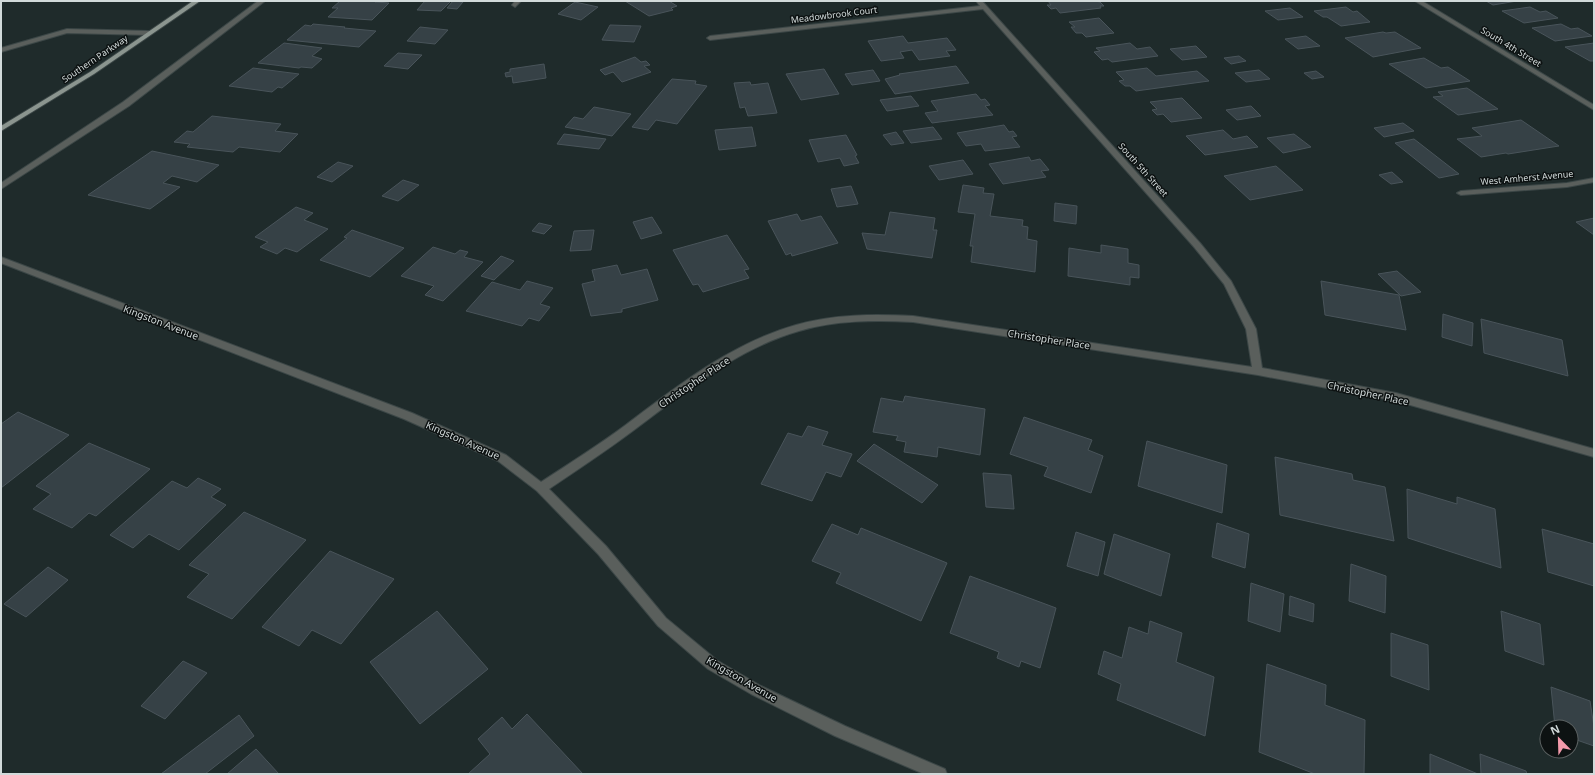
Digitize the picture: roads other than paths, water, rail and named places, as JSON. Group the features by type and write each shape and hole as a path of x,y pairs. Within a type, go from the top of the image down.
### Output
{"main road":[{"name":"Southern Parkway","path":"1,129 92,73 197,1"}],"street":[{"path":"1,187 126,104 262,1"},
{"name":"South 4th Street","path":"1418,1 1594,108"},
{"name":"Meadowbrook Court","path":"710,38 981,4"},
{"name":"South 5th Street","path":"981,4 1197,245 1228,284 1251,329 1258,371"},
{"path":"1,50 67,31 149,33"},
{"name":"West Amherst Avenue","path":"1461,194 1567,185 1594,180"},
{"name":"Kingston Avenue","path":"1,260 408,416 502,458 541,488 602,550 662,622 713,665 756,690 940,774"},
{"name":"Christopher Place","path":"541,488 620,435 703,373 751,345 781,332 846,318 879,317 913,319 1258,371 1396,398 1594,453"}]}
